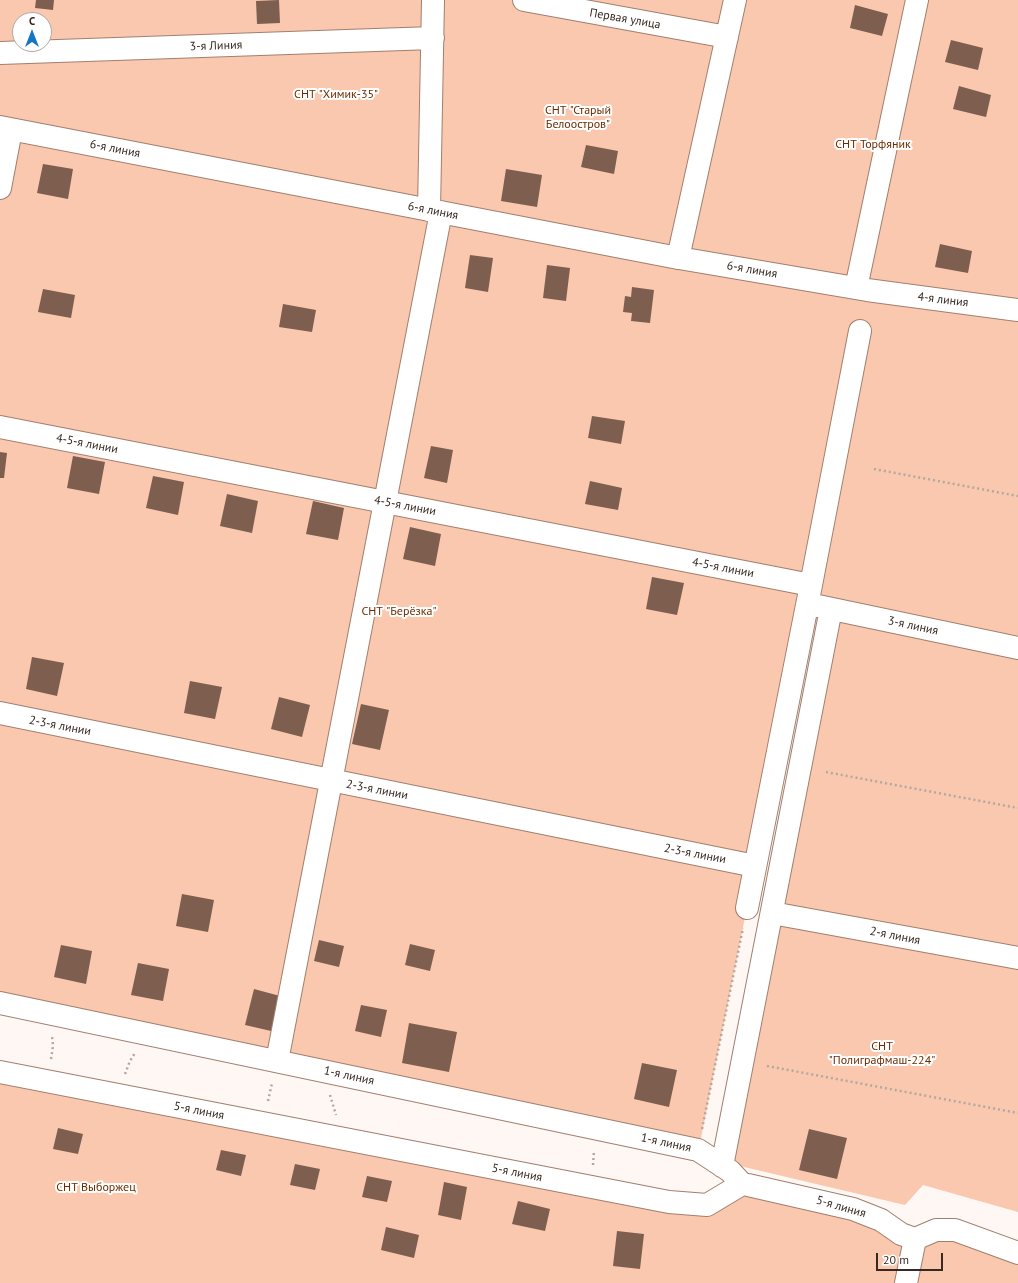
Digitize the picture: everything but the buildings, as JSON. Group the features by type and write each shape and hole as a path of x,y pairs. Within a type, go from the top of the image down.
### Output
{"street":[{"path":"277,1061 385,502 435,211 434,0"},
{"name":"Первая улица","path":"524,0 726,37"},
{"path":"678,258 735,0"},
{"path":"861,289 917,0"},
{"name":"3-я Линия","path":"0,53 433,38"},
{"path":"0,188 6,128"},
{"name":"6-я линия","path":"6,128 678,258 861,289"},
{"name":"4-я линия","path":"861,289 1018,310"},
{"path":"747,908 860,331"},
{"name":"4-5-я линии","path":"0,427 385,502 809,594"},
{"name":"3-я линия","path":"809,594 832,609 1018,648"},
{"path":"722,1166 832,609"},
{"name":"2-3-я линии","path":"0,714 755,866"},
{"name":"2-я линия","path":"772,913 1018,958"},
{"name":"1-я линия","path":"0,1003 698,1150"},
{"name":"5-я линия","path":"0,1072 669,1202 707,1205 742,1184 853,1210 881,1220 901,1234 914,1239"},
{"path":"698,1150 730,1171 742,1184"},
{"path":"906,1283 914,1239 936,1230 954,1230 1018,1253"}],"path":[{"path":"874,469 1018,496"},
{"path":"826,772 1018,808"},
{"path":"698,1150 747,908"},
{"path":"49,1081 53,1046 50,1014"},
{"path":"118,1095 130,1061 147,1034"},
{"path":"262,1123 277,1061"},
{"path":"767,1066 1018,1113"},
{"path":"325,1135 335,1126 336,1119 330,1096 330,1089 339,1074"},
{"path":"594,1188 594,1150 603,1130"}],"green space":[{"name":"СНТ \"Берёзка\"","path":"0,0 1018,0 1018,1212 923,1185 905,1205 723,1162 834,609 808,601 700,1143 0,1003"},
{"name":"СНТ Выборжец","path":"0,1072 707,1205 748,1185 901,1234 945,1230 1018,1253 1018,1283 0,1283"}],"park label":[{"name":"СНТ \"Химик-35\"","path":"336,95"},
{"name":"СНТ \"Старый Белоостров\"","path":"578,118"},
{"name":"СНТ Торфяник","path":"873,145"},
{"name":"СНТ \"Полиграфмаш-224\"","path":"882,1054"}]}
